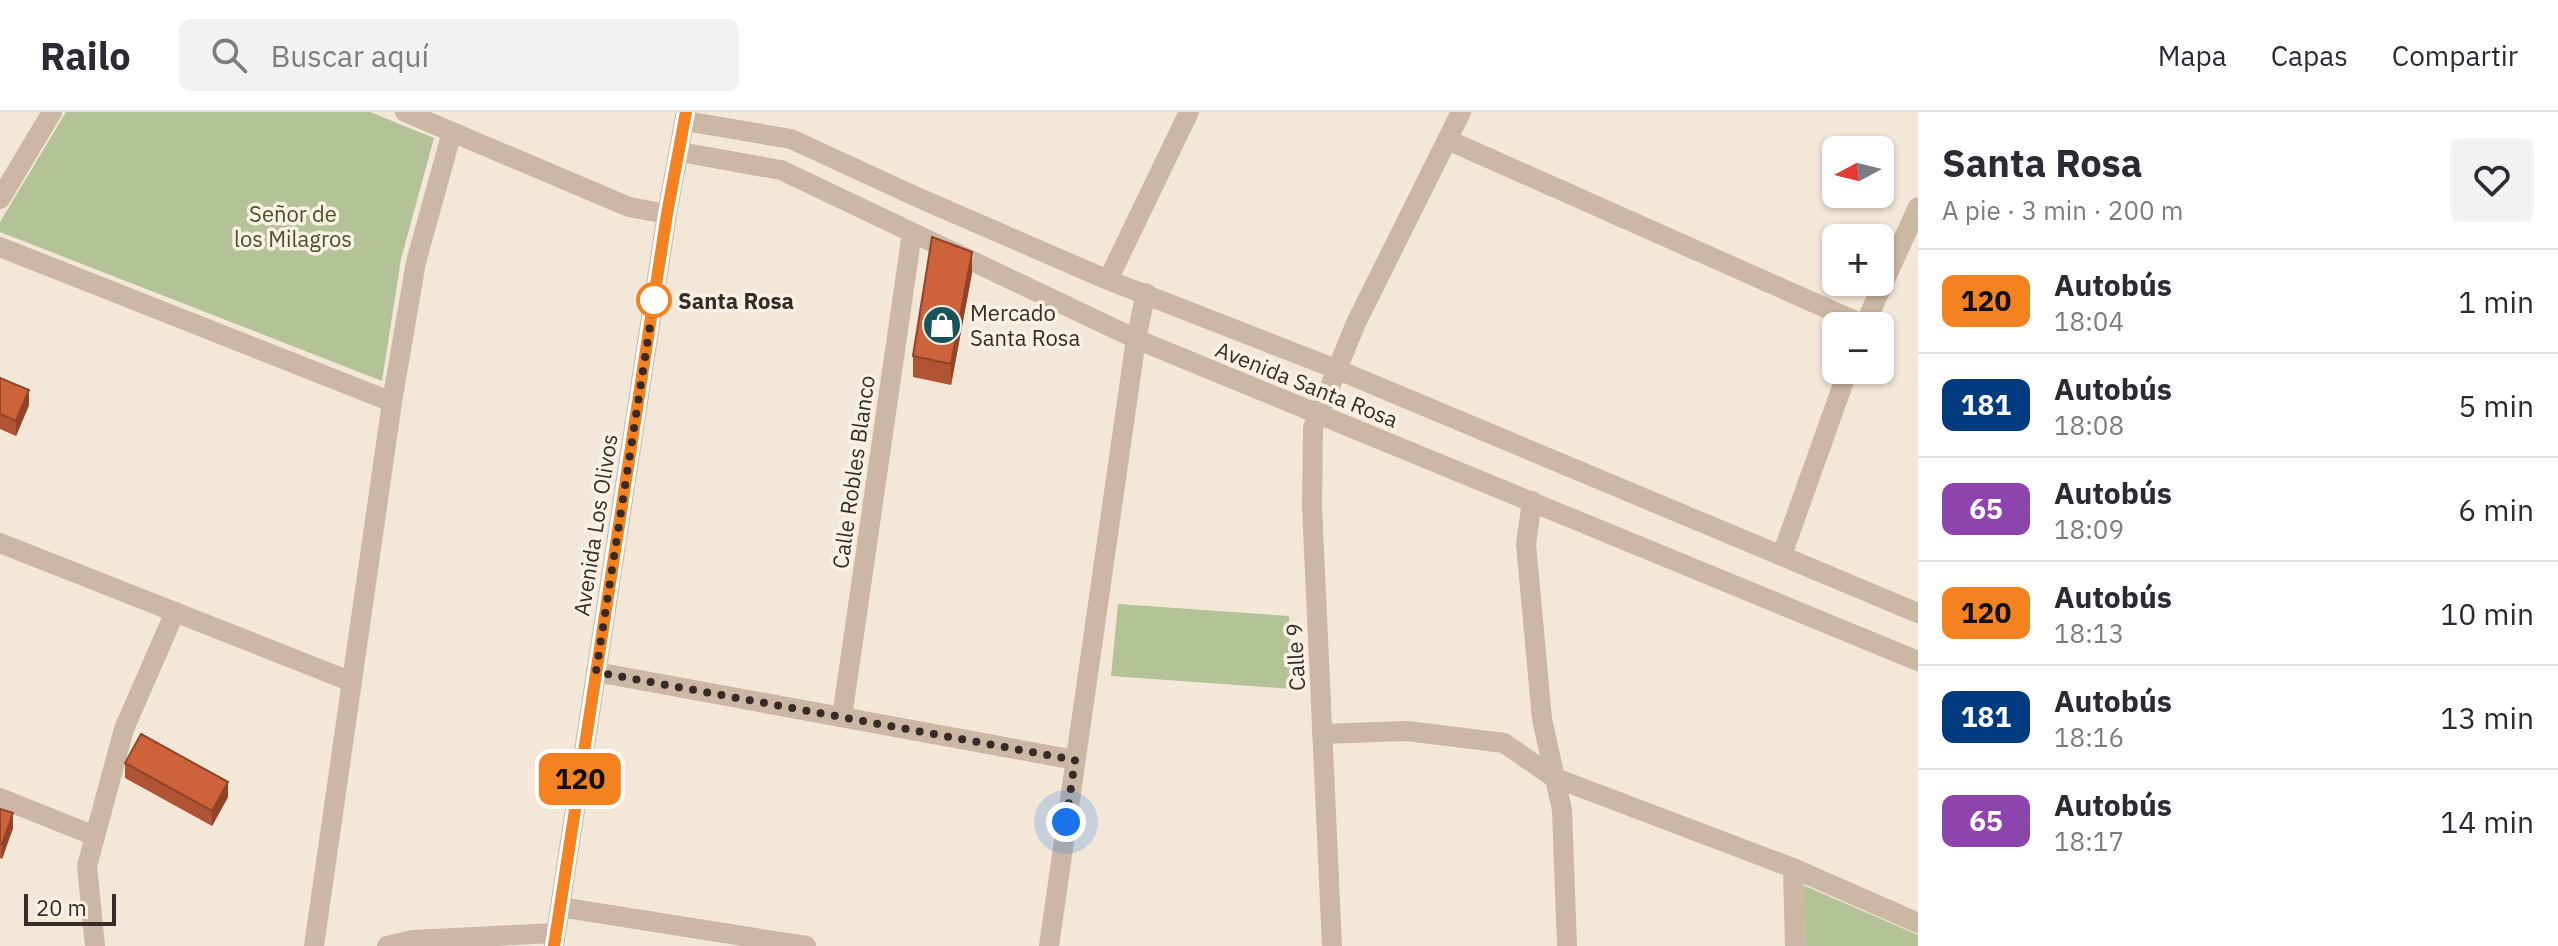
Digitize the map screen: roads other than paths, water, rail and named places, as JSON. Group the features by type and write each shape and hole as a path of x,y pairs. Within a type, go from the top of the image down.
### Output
{"street":[{"path":"0,199 52,112"},
{"path":"405,112 629,207 667,214"},
{"path":"1108,280 1189,112"},
{"name":"Calle 9","path":"1332,946 1312,506 1313,428 1336,369 1461,112"},
{"name":"Avenida Santa Rosa","path":"686,116 791,139 1108,280 1336,369 1918,613"},
{"name":"Avenida Los Olivos","path":"555,939 667,214 686,116"},
{"path":"314,946 392,402 416,262 452,132"},
{"path":"1448,140 1833,312"},
{"name":"Avenida Santa Rosa","path":"680,152 781,170 1136,339 1918,661"},
{"path":"1870,312 1918,207"},
{"name":"Calle Robles Blanco","path":"842,717 912,233"},
{"path":"0,247 392,402"},
{"path":"1049,946 1136,339 1146,293"},
{"path":"1782,555 1843,384"},
{"path":"1532,501 1526,544 1542,719 1562,810 1567,946"},
{"path":"0,543 352,682"},
{"path":"95,946 87,866 124,729 175,612"},
{"path":"596,672 1075,760"},
{"path":"1322,734 1407,731 1504,743 1553,777 1793,868 1918,923"},
{"path":"0,798 95,836"},
{"path":"1793,868 1795,946"},
{"path":"560,907 806,946"},
{"path":"387,946 413,940 555,939"}],"place":[{"name":"Santa Rosa","path":"654,300"},
{"name":"Mercado Santa Rosa","path":"942,325"}],"park label":[{"name":"Señor de los Milagros","path":"293,226"}]}
